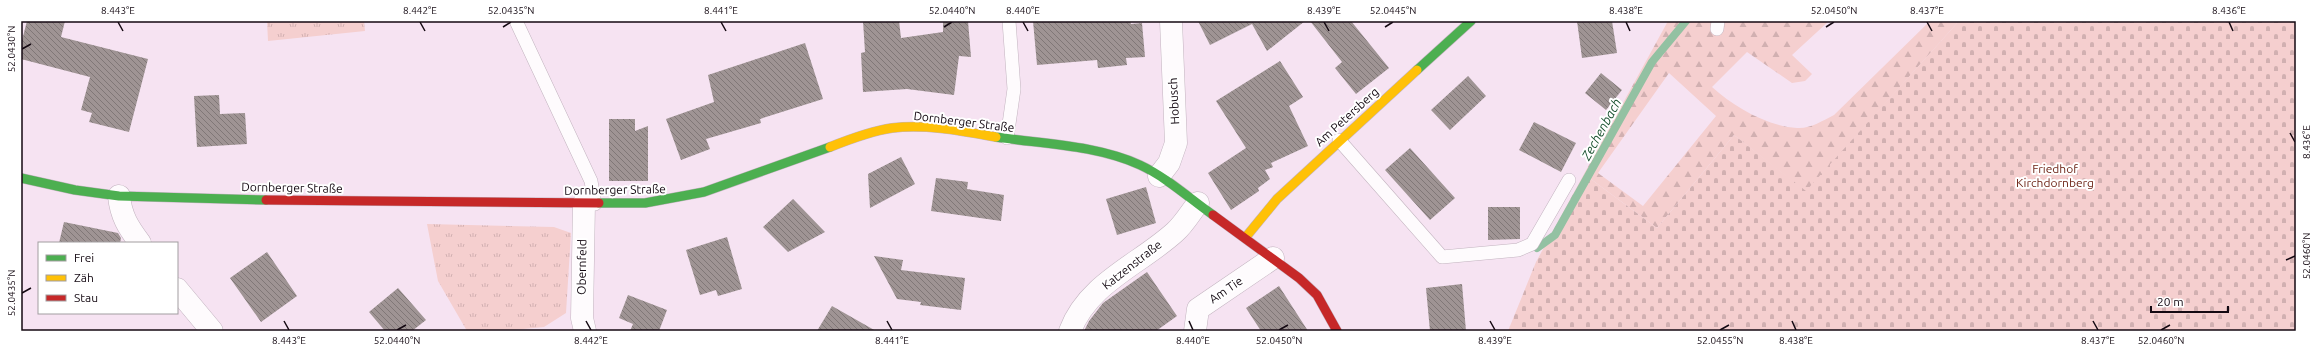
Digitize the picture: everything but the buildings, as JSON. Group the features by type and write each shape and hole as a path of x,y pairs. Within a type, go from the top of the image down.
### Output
{"street":[{"name":"Hobusch","path":"1159,176 1169,163 1176,142 1171,21"},
{"name":"Am Petersberg","path":"1245,238 1277,199 1471,21"},
{"name":"Dornberger Straße","path":"21,178 75,190 119,196 241,200 589,204 658,202 688,197 740,182 876,132 918,126 1007,138 1108,155 1134,162 1159,176 1198,203 1299,278 1316,295 1337,331"},
{"path":"119,196 121,212 125,223 139,242"},
{"name":"Katzenstraße","path":"1070,331 1084,305 1113,277 1176,231 1198,203"},
{"name":"Obernfeld","path":"585,331 582,318 589,204"},
{"name":"Am Tie","path":"1195,331 1198,309 1273,258"},
{"path":"178,290 212,331"}],"lane":[{"path":"516,21 592,181 589,204"},
{"path":"1007,138 1014,89 1009,21"},
{"path":"1340,140 1442,257 1518,250 1532,244 1569,180"}],"green space":[{"path":"267,21 364,21 365,31 268,41"},
{"path":"1668,21 1829,21 1792,55 1812,74 1805,81 1792,83 1747,52 1712,87 1730,102 1752,114 1774,124 1802,128 1811,126 1834,115 1930,21 1959,21 1806,192 1734,135 1657,228 1584,174","holes":["1669,73 1716,116 1643,206 1598,173"]},
{"name":"Friedhof Kirchdornberg","path":"1959,21 2296,21 2296,331 1508,331 1536,262 1584,174 1657,228 1734,135 1806,191"},
{"path":"427,224 554,227 571,233 566,313 544,327 502,331 467,331 438,281"}],"waterway":[{"name":"Zechenbach","path":"1537,248 1555,235 1652,62 1686,21"}],"traffic: fast":[{"path":"1417,70 1471,21"},
{"path":"996,137 1069,146 1123,158 1159,175 1213,215"},
{"path":"599,203 645,203 704,192 830,147"},
{"path":"21,178 75,190 119,196 266,200"}],"traffic: slow":[{"path":"1245,238 1277,199 1417,70"},
{"path":"830,147 876,131 905,127 944,129 996,137"}],"traffic: jam":[{"path":"266,200 599,203"},
{"path":"1213,215 1299,278 1317,295 1337,331"}]}
